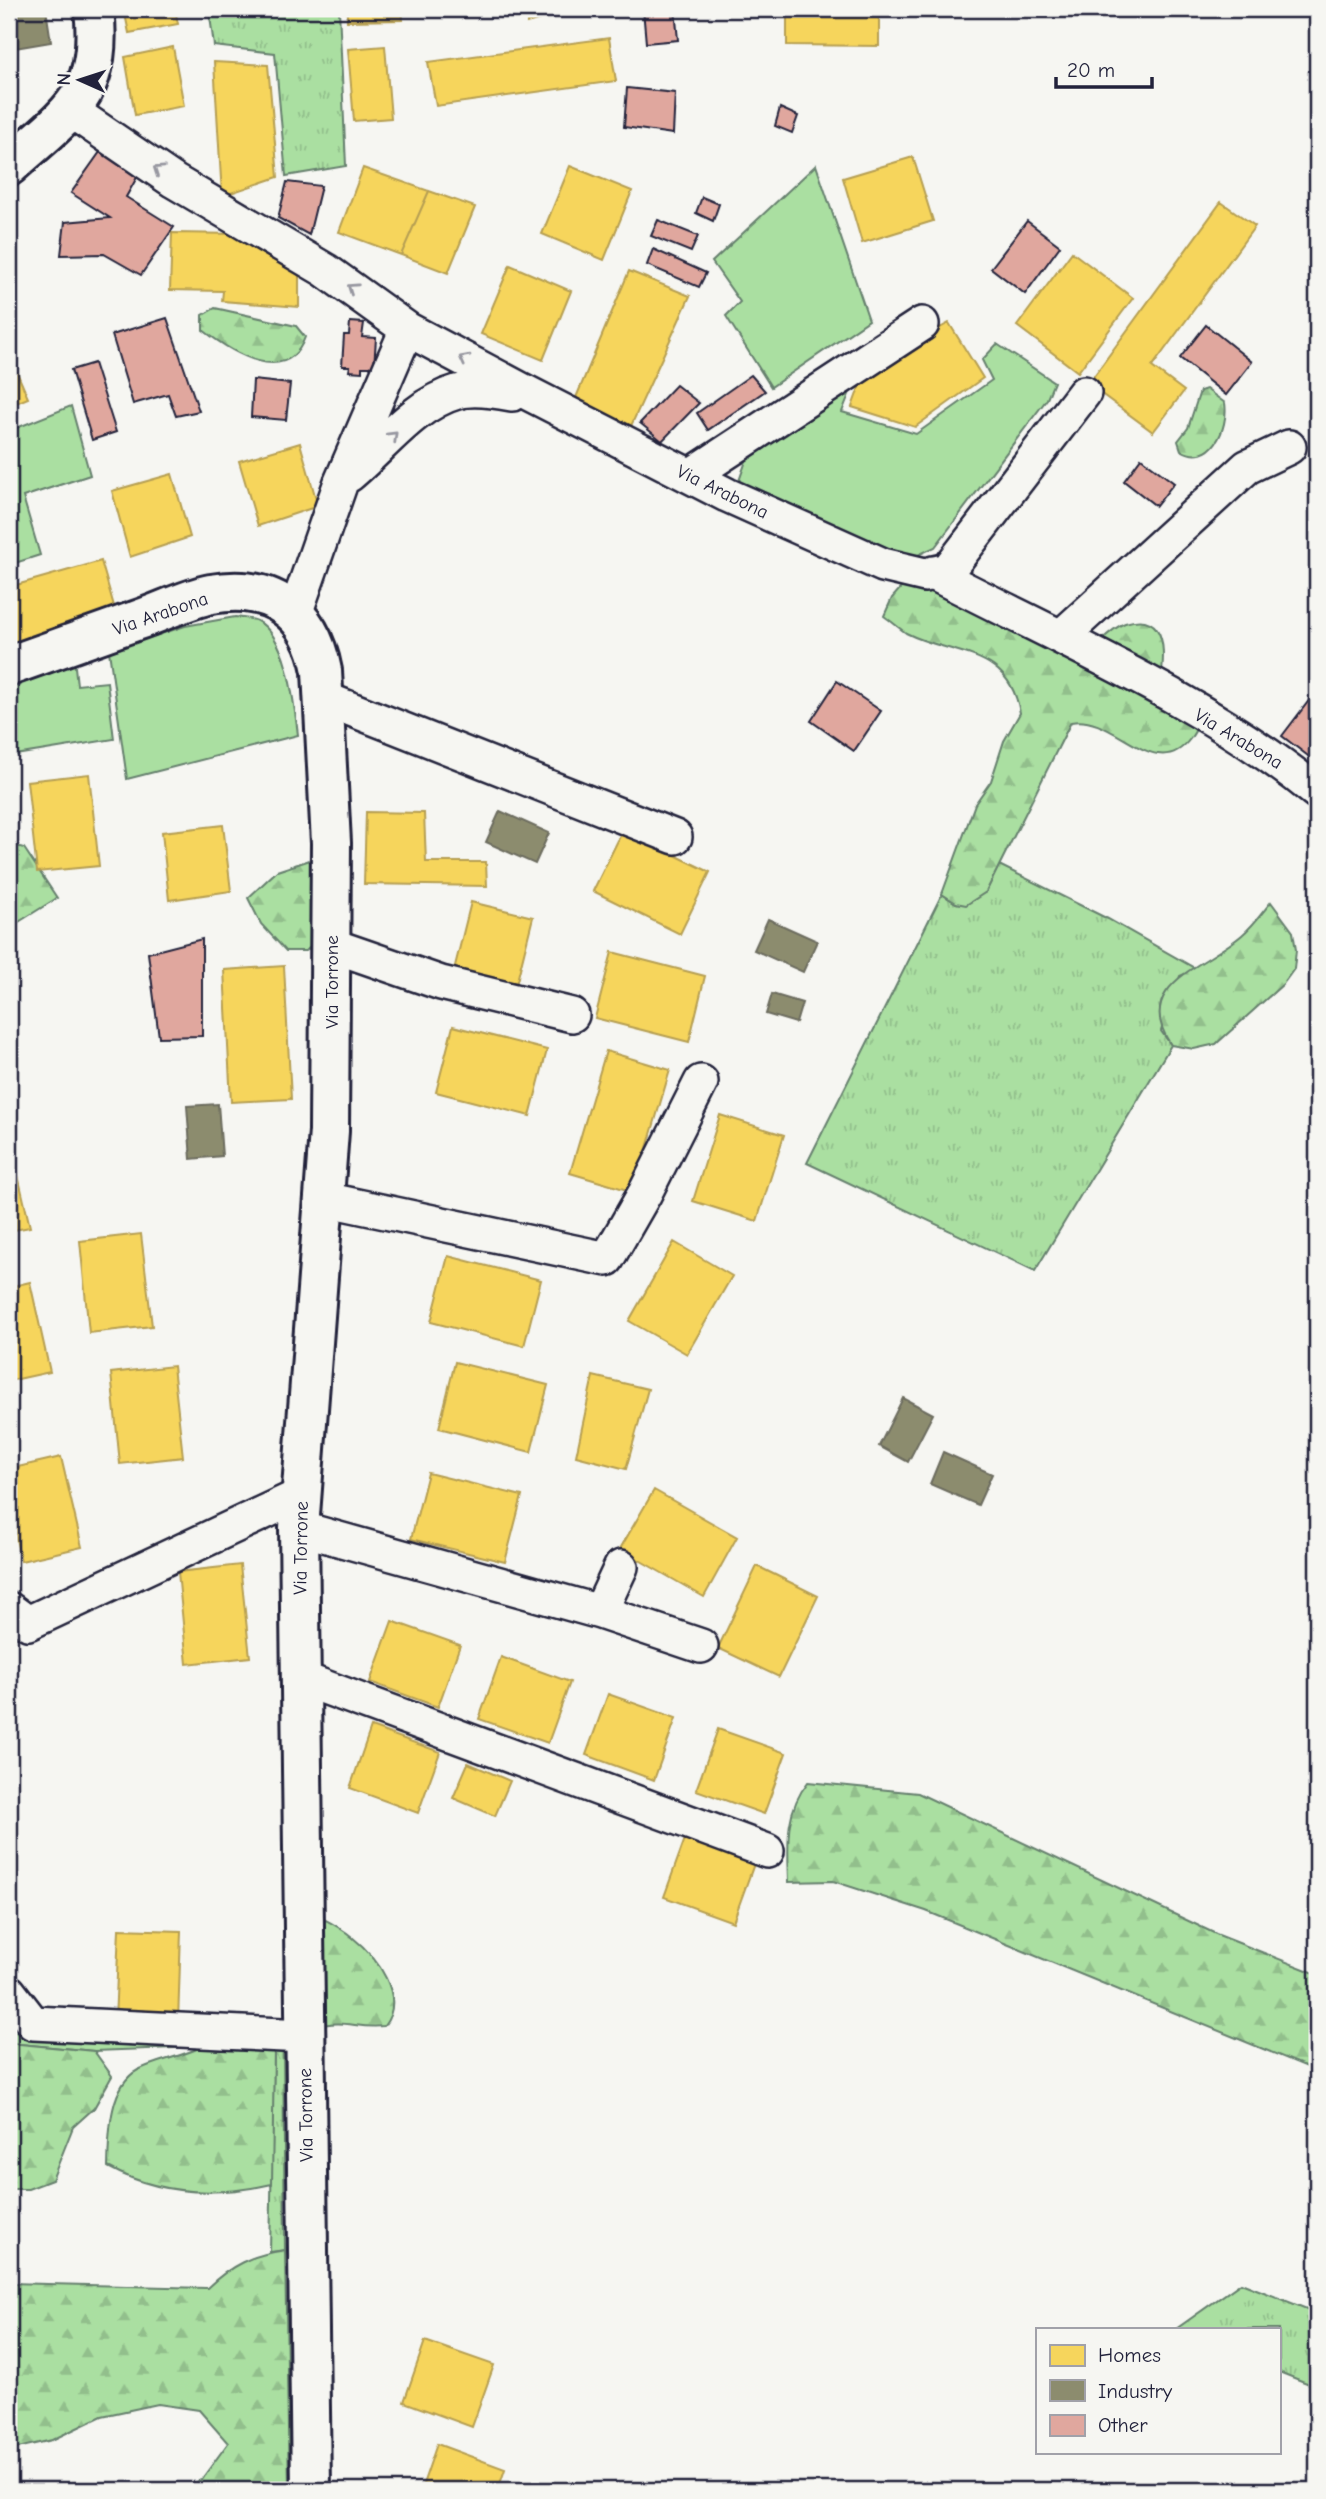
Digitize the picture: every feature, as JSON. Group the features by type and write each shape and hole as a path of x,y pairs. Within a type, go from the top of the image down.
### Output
{"main road":[{"path":"9,166 70,110 92,74 98,50 94,9"},
{"name":"Via Arabona","path":"9,666 209,594 246,591 281,601 295,614"},
{"name":"Via Torrone","path":"295,614 317,647 323,698 331,843 329,1131 300,1511 311,2490"}],"street":[{"name":"Via Arabona","path":"70,110 174,181 325,270 407,329 690,475 883,565 925,575 933,573 1062,636 1275,757 1317,792"},
{"path":"690,475 922,324"},
{"path":"295,614 316,547 341,482 407,329"},
{"path":"341,482 405,424 457,391 512,394 520,389"},
{"path":"933,573 948,570 970,547 1084,393"},
{"path":"1062,636 1247,467 1289,447"},
{"path":"323,698 676,837"},
{"path":"331,944 442,983 572,1015"},
{"path":"324,1199 607,1259 701,1082"},
{"path":"15,1622 300,1511 701,1646"},
{"path":"600,1612 621,1567"},
{"path":"300,1678 767,1851"},
{"path":"9,1992 33,2023 304,2036"}],"green space":[{"path":"209,9 339,9 346,166 286,176 275,53 214,46"},
{"path":"816,165 869,320 771,387 726,316 740,302 712,262"},
{"path":"215,308 296,326 305,337 297,352 285,361 258,361 228,348 203,330 203,315"},
{"path":"997,344 1054,382 1047,399 935,547 916,556 897,552 738,484 755,435 858,372 842,412 916,434 992,380 982,360"},
{"path":"1206,389 1225,403 1224,423 1216,443 1209,450 1192,454 1181,450 1178,441 1188,428 1200,391"},
{"path":"71,406 90,475 23,497 40,555 9,565 9,431"},
{"path":"906,582 1093,647 1125,623 1139,620 1150,623 1157,629 1163,649 1160,684 1207,710 1190,739 1177,751 1163,754 1148,751 1103,727 1087,722 1071,722 986,892 966,905 956,903 942,894 975,804 991,781 1004,741 1020,713 1014,692 1004,676 991,665 976,657 906,633 884,616 892,598"},
{"path":"235,617 257,621 276,641 288,672 298,735 127,779 109,651 185,626"},
{"path":"74,658 77,685 107,682 114,739 9,756 9,684"},
{"path":"9,844 24,848 57,898 9,928"},
{"path":"313,859 312,945 306,951 286,951 261,924 248,898 277,871"},
{"path":"999,865 1108,919 1196,969 1180,976 1161,1031 1171,1045 1035,1271 807,1163 942,894 956,903 986,892"},
{"path":"1271,902 1293,932 1296,950 1294,969 1283,984 1216,1044 1194,1049 1171,1045 1161,1024 1160,1007 1166,992 1193,968 1242,935"},
{"path":"808,1782 918,1793 1216,1934 1317,1974 1317,2071 926,1911 833,1881 789,1882 788,1842 791,1817 800,1793"},
{"path":"309,1911 347,1933 379,1966 391,1990 390,2015 384,2026 334,2023 313,2027"},
{"path":"9,2032 283,2041 285,2250 270,2252 274,2048 201,2047 94,2051 9,2043"},
{"path":"9,2043 94,2051 112,2076 94,2108 73,2127 52,2180 28,2189 9,2189"},
{"path":"201,2047 274,2048 272,2184 230,2191 188,2191 147,2183 108,2167 112,2114 121,2088 128,2078 138,2070"},
{"path":"285,2250 289,2490 180,2490 201,2480 228,2443 199,2410 158,2404 102,2416 52,2440 9,2450 9,2283 207,2288 242,2262"},
{"path":"1241,2283 1317,2313 1317,2387 1280,2372 1280,2328 1177,2328"}],"building: Homes":[{"path":"124,9 175,9 178,24 129,33"},
{"path":"347,9 402,9 403,20 347,21"},
{"path":"528,9 558,9 558,14 527,23"},
{"path":"787,9 879,9 879,46 787,45"},
{"path":"609,38 616,81 436,106 428,62"},
{"path":"385,46 391,118 354,121 348,49"},
{"path":"173,47 184,106 135,115 125,57"},
{"path":"214,62 268,65 278,177 222,196"},
{"path":"913,157 933,221 862,243 843,178"},
{"path":"570,166 632,191 604,260 542,234"},
{"path":"363,168 429,191 401,255 339,232"},
{"path":"429,191 475,207 448,273 401,255"},
{"path":"1221,202 1255,226 1152,367 1184,391 1153,432 1088,384"},
{"path":"172,233 240,234 299,264 299,307 222,301 223,291 170,290"},
{"path":"1072,252 1133,298 1078,372 1017,326"},
{"path":"510,265 571,291 543,360 481,334"},
{"path":"629,271 690,296 631,426 575,400"},
{"path":"949,323 983,378 915,427 852,407 866,369"},
{"path":"9,354 28,398 9,406"},
{"path":"300,443 318,506 258,526 239,461"},
{"path":"172,474 190,537 130,557 112,491"},
{"path":"101,561 116,613 9,644 9,587"},
{"path":"89,774 99,866 37,872 27,781"},
{"path":"366,812 424,813 426,862 486,862 487,886 364,884"},
{"path":"223,825 231,891 169,900 162,832"},
{"path":"623,830 710,872 680,934 593,891"},
{"path":"471,902 533,917 513,997 451,982"},
{"path":"612,952 705,976 689,1042 595,1018"},
{"path":"284,966 291,1099 231,1102 224,970"},
{"path":"453,1026 547,1050 530,1116 436,1092"},
{"path":"606,1051 670,1070 634,1192 570,1173"},
{"path":"720,1115 784,1135 757,1221 693,1201"},
{"path":"9,1137 30,1227 9,1231"},
{"path":"141,1234 152,1326 89,1333 80,1241"},
{"path":"674,1242 732,1276 687,1354 629,1321"},
{"path":"448,1256 541,1280 524,1346 431,1322"},
{"path":"30,1282 50,1372 9,1381 9,1287"},
{"path":"455,1362 548,1385 531,1452 439,1428"},
{"path":"173,1366 183,1457 120,1464 111,1373"},
{"path":"593,1376 648,1389 626,1469 576,1456"},
{"path":"61,1457 82,1547 21,1561 9,1507 9,1469"},
{"path":"428,1473 522,1496 505,1562 411,1539"},
{"path":"654,1490 737,1537 704,1597 620,1549"},
{"path":"240,1565 250,1657 187,1664 178,1572"},
{"path":"757,1566 818,1596 779,1677 718,1648"},
{"path":"392,1621 460,1645 438,1707 370,1682"},
{"path":"501,1657 570,1682 548,1743 479,1719"},
{"path":"608,1694 676,1718 654,1780 586,1755"},
{"path":"371,1727 440,1752 418,1813 350,1788"},
{"path":"718,1729 786,1753 764,1814 696,1790"},
{"path":"468,1763 510,1781 495,1816 453,1798"},
{"path":"686,1836 755,1861 733,1922 664,1897"},
{"path":"119,1929 181,1931 178,2023 115,2021"},
{"path":"425,2341 494,2365 472,2427 404,2402"},
{"path":"437,2444 505,2469 498,2490 421,2490"}],"building: Industry":[{"path":"9,9 46,9 51,42 9,49"},
{"path":"500,811 549,833 535,864 486,842"},
{"path":"768,919 817,941 803,972 754,950"},
{"path":"772,994 802,1003 796,1023 766,1014"},
{"path":"218,1104 222,1156 191,1159 187,1106"},
{"path":"903,1398 933,1414 908,1462 879,1446"},
{"path":"943,1452 992,1474 978,1505 930,1484"}],"building: Other":[{"path":"643,9 675,9 678,40 646,43"},
{"path":"627,88 675,93 673,134 624,127"},
{"path":"780,108 798,116 792,133 775,126"},
{"path":"100,152 140,172 126,197 174,227 141,275 104,254 61,255 65,222 110,218 71,193"},
{"path":"287,182 321,186 309,235 278,218"},
{"path":"702,197 719,204 713,221 696,213"},
{"path":"658,220 698,236 691,252 651,236"},
{"path":"1027,221 1060,246 1025,294 991,268"},
{"path":"653,249 706,273 699,287 647,265"},
{"path":"167,318 199,411 176,416 168,394 133,404 112,335"},
{"path":"350,322 364,323 362,337 376,338 374,367 362,367 362,372 349,371 350,366 342,366 344,335 349,335"},
{"path":"1206,325 1252,362 1226,395 1180,358"},
{"path":"94,363 116,432 92,440 71,370"},
{"path":"751,375 765,391 708,430 697,413"},
{"path":"253,380 290,384 286,420 251,417"},
{"path":"676,385 699,403 662,441 640,423"},
{"path":"1141,458 1174,483 1156,506 1124,481"},
{"path":"837,681 881,711 854,751 811,721"},
{"path":"1317,690 1317,760 1316,762 1282,736"},
{"path":"202,939 202,1036 159,1037 148,953"}]}
